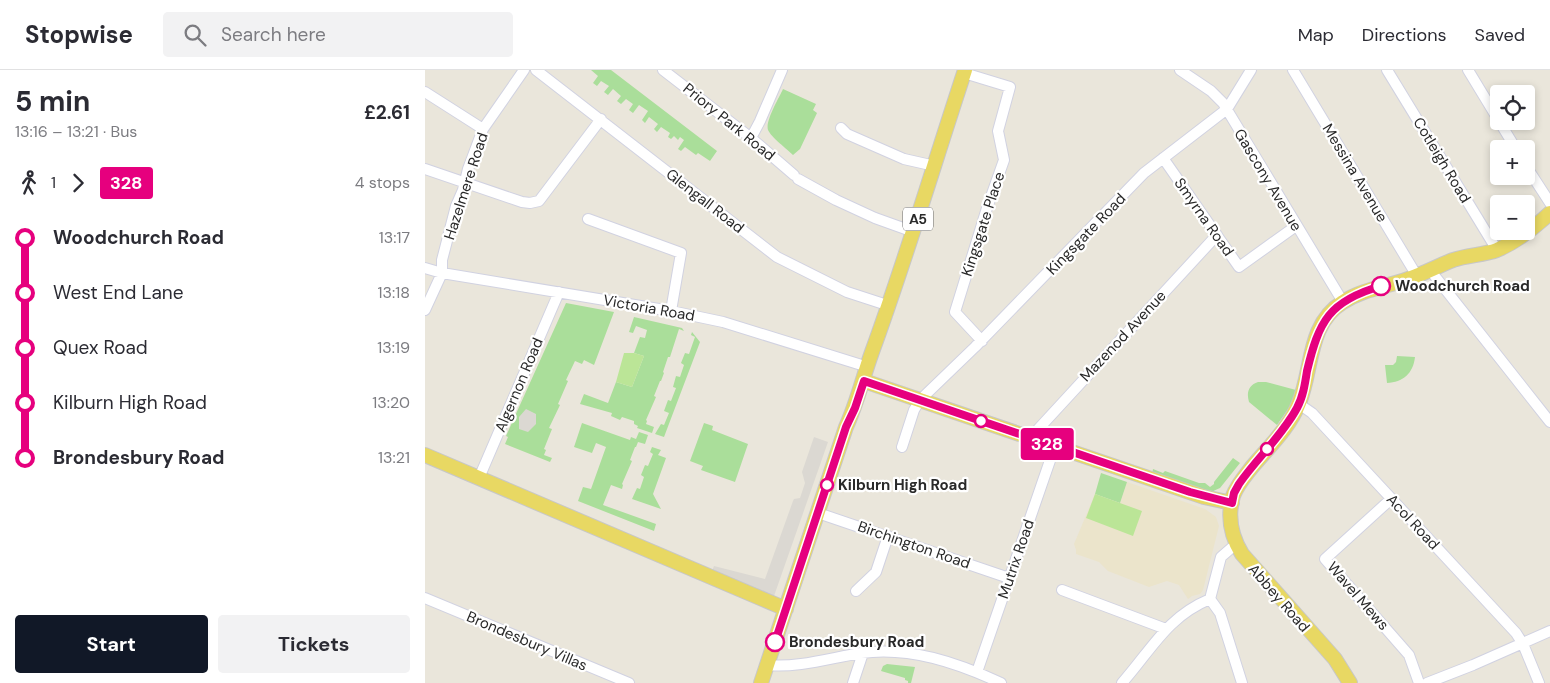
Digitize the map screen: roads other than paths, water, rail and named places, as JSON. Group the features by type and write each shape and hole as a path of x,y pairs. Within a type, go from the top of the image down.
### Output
{"main road":[{"name":"A5","path":"761,683 890,306 964,72"},
{"path":"866,374 920,400 1207,498 1232,503 1234,493 1239,484 1284,428 1299,404 1313,346 1318,331 1328,315 1343,302 1366,291 1417,276 1455,260 1497,250 1527,234 1550,213"},
{"path":"425,456 786,608"},
{"name":"Abbey Road","path":"1232,503 1231,527 1236,544 1251,566 1335,659 1350,683"}],"street":[{"name":"Hazelmere Road","path":"425,310 442,273 445,251 456,206 483,129 524,70"},
{"name":"Glengall Road","path":"536,70 777,257 847,292 890,306"},
{"name":"Priory Park Road","path":"663,70 751,138 796,177 835,200 875,218 914,232"},
{"path":"751,138 782,70"},
{"name":"Gascony Avenue","path":"1181,70 1220,98 1343,302"},
{"name":"Kingsgate Road","path":"920,400 982,340 1120,197 1163,158 1227,110 1251,70"},
{"name":"Messina Avenue","path":"1293,70 1417,276"},
{"name":"Cotleigh Road","path":"1387,70 1497,250"},
{"path":"1468,70 1490,106"},
{"name":"Kingsgate Place","path":"964,72 1010,87 998,131 1003,160 955,312 982,340"},
{"path":"425,92 483,129"},
{"path":"425,169 521,202 539,201 601,119"},
{"path":"841,128 847,134 904,159 935,166"},
{"name":"Smyrna Road","path":"1163,158 1239,266 1296,226"},
{"path":"1535,180 1550,203"},
{"path":"588,219 681,253 671,311"},
{"name":"Mazenod Avenue","path":"1030,438 1217,235"},
{"name":"Victoria Road","path":"425,268 442,273 671,311 723,322 866,374"},
{"path":"1430,270 1550,422"},
{"name":"Algernon Road","path":"479,478 559,292"},
{"path":"901,447 914,410 920,400"},
{"name":"Acol Road","path":"1299,404 1312,413 1391,500 1495,608 1523,644 1539,683"},
{"name":"Mutrix Road","path":"977,672 1055,446"},
{"name":"Wavel Mews","path":"1391,500 1325,559 1409,655 1419,683"},
{"name":"Birchington Road","path":"818,512 1009,578"},
{"path":"856,590 876,572 888,536"},
{"path":"1122,683 1166,629 1186,611 1210,599 1221,557 1236,544"},
{"path":"1062,590 1166,629"},
{"name":"Brondesbury Villas","path":"425,598 629,683"},
{"path":"1210,599 1220,613 1241,683"},
{"path":"1427,683 1550,631"},
{"path":"767,665 782,666 863,653 891,651 923,655 977,672 1001,683"},
{"path":"853,683 863,653"}],"place":[{"name":"Woodchurch Road","path":"1381,286"},
{"name":"Kilburn High Road","path":"827,485"},
{"name":"Brondesbury Road","path":"775,642"}]}
